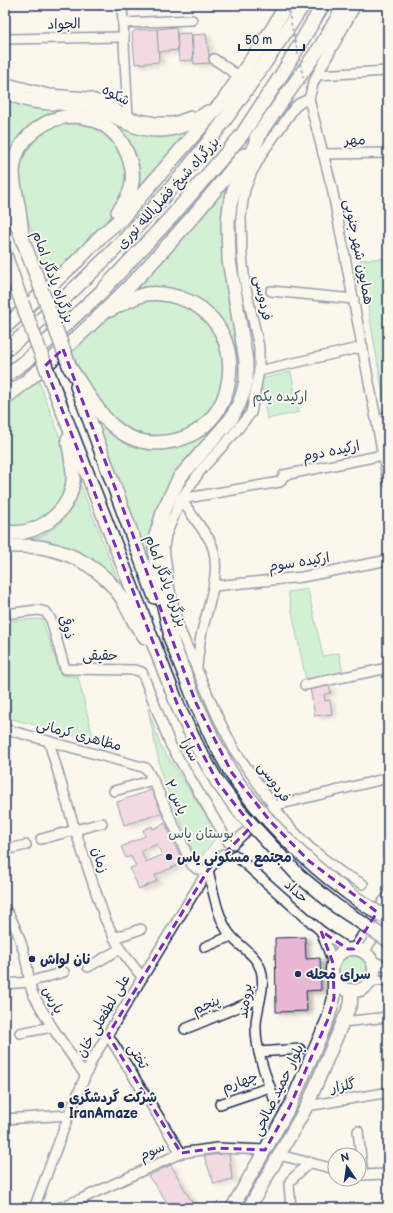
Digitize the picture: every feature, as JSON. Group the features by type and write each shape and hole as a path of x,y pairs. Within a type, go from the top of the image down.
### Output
{"highway":[{"path":"5,327 122,218 224,100 288,5"},
{"name":"بزرگراه شیخ فضل‌الله نوری","path":"5,351 93,272 160,201 195,160 222,124 271,55 303,5"},
{"name":"بزرگراه شیخ فضل‌الله نوری","path":"5,376 27,360 100,293 173,215 241,136 282,74 324,5"},
{"path":"5,398 32,377 100,316 150,265 182,229 261,132 321,46 345,5"},
{"path":"5,91 18,97 39,102 81,104 98,108 131,124 145,129 159,130 187,125 224,100"},
{"path":"23,242 13,176 14,164 18,150 25,139 46,122 58,118 74,116 88,118 102,123 111,129 125,148 132,167 131,188 127,199 102,235"},
{"path":"173,645 157,576 155,539 164,508 180,477 231,419 239,404 246,381 246,361 229,260 228,221 234,186 261,132"},
{"name":"بزرگراه یادگار امام","path":"5,193 173,645 196,703 214,742 240,785 276,828 309,861 347,892 388,919"},
{"path":"5,255 62,412 157,655 180,711 199,750 218,783 240,812 298,875 336,906 388,940"},
{"path":"5,278 22,303"},
{"path":"70,368 96,407 113,426 122,434 145,442 174,442 188,437 208,423 223,402 229,382 229,357 221,331 210,317 197,305 169,294 157,293 134,298 100,316"},
{"path":"5,532 22,533 43,525 60,511 67,501 73,482 73,471 62,412"},
{"path":"5,545 43,548 58,551 83,561 96,569 112,585 122,598 134,620 157,655"}],"main road":[{"path":"359,952 374,971 370,981 362,988 351,990 341,987 334,979 332,974 333,963 339,954 359,952"},
{"name":"بلوار حمید صالحی","path":"232,1208 290,1106 328,1019 334,998 334,979"},
{"path":"249,1208 307,1106 351,1003 351,990"}],"street":[{"path":"122,5 128,117"},
{"path":"309,99 316,75 356,5"},
{"path":"123,23 192,20"},
{"name":"الجواد","path":"5,39 124,38"},
{"path":"214,59 240,77"},
{"path":"316,75 388,71"},
{"name":"شکوه","path":"5,80 11,84 49,94 88,97 105,102 128,117 155,122 174,122 192,116"},
{"name":"همایون‌ شهر جنوبی","path":"309,99 332,188 362,347 378,423 384,441 383,455 388,482"},
{"name":"فردوسی","path":"309,99 295,107 263,152 245,189 241,217 242,255 245,284 259,347 259,371 251,412 232,437 201,470 181,499 166,534 164,547 169,586 179,628 218,718 235,751 285,822 309,847 342,873 363,884"},
{"name":"مهر","path":"323,154 388,154"},
{"path":"271,291 354,299"},
{"path":"259,371 362,347"},
{"path":"378,423 388,415"},
{"name":"ارکیده دوم","path":"181,499 280,482 284,475 383,455"},
{"name":"فردوسی","path":"181,499 213,545 215,558 214,586 201,636 197,667"},
{"name":"ارکیده سوم","path":"214,586 302,577 388,560"},
{"name":"ذوقی","path":"5,614 38,610 46,612 51,620 65,669"},
{"path":"305,685 388,668"},
{"name":"حقیقی","path":"65,669 134,670"},
{"name":"سارا","path":"134,670 139,670 144,677 171,746 231,844"},
{"name":"مظاهری کرمانی","path":"5,730 146,768"},
{"name":"زمان","path":"49,742 75,830 105,919 120,949 142,977"},
{"name":"یاس ۲","path":"146,768 192,865 202,871 208,870"},
{"path":"231,844 237,850 235,855 230,858 223,854 223,847 231,844 273,806 388,778"},
{"path":"114,791 153,780"},
{"path":"41,839 102,823"},
{"path":"388,829 388,855"},
{"path":"5,850 26,845"},
{"name":"علی لطفعلی خان","path":"34,1208 69,1115 92,1060 208,870 223,854"},
{"name":"حداد","path":"235,855 321,931 388,968"},
{"name":"برومند","path":"208,870 220,916 231,936 248,951 259,964 263,985 256,1025 259,1052 275,1101"},
{"path":"359,952 383,902 388,897"},
{"name":"پارس","path":"5,909 16,928 33,994 52,1027 85,1075"},
{"path":"359,952 388,915"},
{"path":"114,938 141,929"},
{"path":"321,931 333,963"},
{"path":"205,947 231,936"},
{"path":"88,967 120,949"},
{"path":"5,984 29,982 64,972"},
{"path":"370,981 388,980"},
{"name":"پنجم","path":"185,1029 260,998"},
{"path":"343,1022 388,1017"},
{"path":"20,1033 52,1027"},
{"name":"تختی","path":"108,1035 180,1153"},
{"path":"259,1052 300,1049"},
{"name":"چهارم","path":"220,1104 270,1087"},
{"name":"گلزار","path":"307,1106 384,1093"},
{"path":"5,1119 69,1115"},
{"path":"358,1131 359,1147"},
{"name":"سوم","path":"58,1208 81,1199 180,1153 217,1148 265,1150"},
{"path":"279,1155 327,1167"},
{"path":"291,1208 290,1181 310,1162"},
{"path":"367,1175 388,1174"}],"path":[{"path":"288,5 306,90"}],"highlighted area":[{"path":"63,349 196,703 232,773 271,822 309,861 377,912 354,949 348,949 321,931 333,963 334,998 328,1019 290,1106 265,1150 217,1148 181,1153 108,1035 208,870 252,826 218,783 180,711 45,366"}],"green space":[{"path":"5,96 78,108 112,119 203,119 119,218 133,156 87,113 24,134 14,200 5,175"},
{"path":"72,120 99,127 121,151 129,177 121,202 107,222 49,282 26,214 18,183 21,153 42,129"},
{"path":"246,154 229,192 242,372 232,410 173,482 155,583 83,393 104,423 169,448 184,444 198,437 221,416 229,403 234,389 236,373 235,357 220,322 214,313 201,301 183,291 176,290 114,306"},
{"path":"387,258 388,406 385,407 360,260"},
{"path":"147,299 171,300 194,310 210,325 219,342 223,362 221,393 206,417 195,426 179,434 151,437 125,430 89,392 71,349 112,315"},
{"name":"ارکیده یکم","path":"291,372 299,412 267,419 261,379"},
{"path":"38,379 67,456 69,470 63,499 41,522 5,528 5,405"},
{"path":"81,486 118,580 90,558 66,546 51,543 5,542 5,538 27,540 41,536 54,528 69,512"},
{"path":"308,589 323,656 339,653 343,673 306,680 288,592"},
{"path":"42,619 61,675 78,677 94,741 5,717 5,621"},
{"name":"بوستان یاس","path":"148,709 161,747 217,832 216,838 201,857 192,850 162,777"},
{"path":"352,954 363,959 368,970 363,981 352,986 341,981 336,970 341,959"}],"building":[{"path":"176,27 178,50 158,52 157,29"},
{"path":"157,29 159,62 135,64 132,33 135,30"},
{"path":"191,33 193,60 179,61 177,34"},
{"path":"206,34 210,63 194,64 192,35"},
{"path":"329,685 331,693 324,694 325,701 330,700 332,714 315,716 310,688"},
{"path":"154,789 162,813 124,825 117,802"},
{"name":"مجتمع مسکونی یاس","path":"165,823 183,863 155,875 157,881 139,889 130,868 136,866 131,856 126,858 121,847 145,836 143,830 152,826 153,829","holes":["157,844 162,855 146,862 141,851"]},
{"name":"سرای محله","path":"305,937 306,959 320,958 321,990 306,991 307,1011 276,1012 275,938"},
{"path":"229,1153 232,1179 214,1184 204,1156"},
{"path":"171,1165 194,1206 190,1208 174,1208 168,1203 148,1176"}],"place":[{"name":"مجتمع مسکونی یاس","path":"169,857"},
{"name":"نان لواش","path":"32,959"},
{"name":"سرای محله","path":"298,974"},
{"name":"شرکت گردشگری IranAmaze","path":"61,1105"}]}
